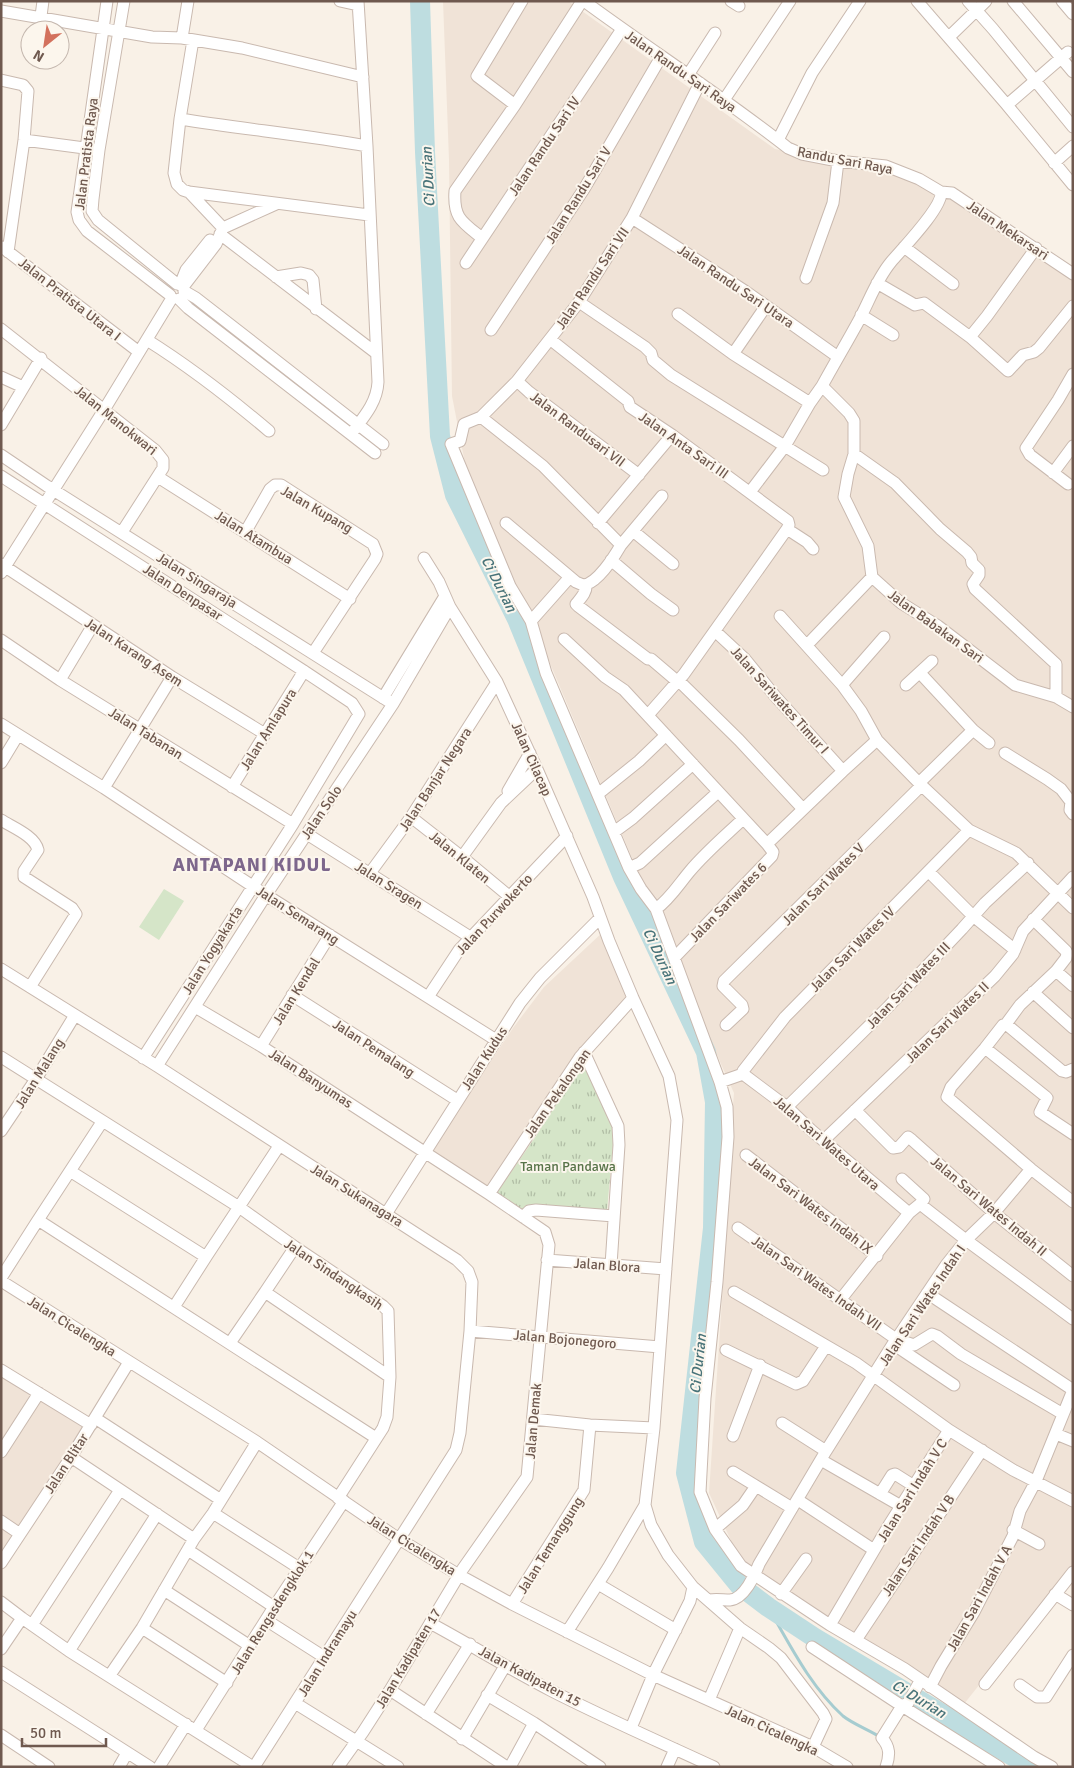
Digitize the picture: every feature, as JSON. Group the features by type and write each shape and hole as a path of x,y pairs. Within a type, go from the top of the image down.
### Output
{"street":[{"path":"41,16 43,1"},
{"name":"Jalan Pratista Raya","path":"107,1 77,212 82,226 178,291 196,298 383,444"},
{"name":"Jalan Pratista Raya","path":"124,1 99,150 92,211 95,217 178,291 188,308 375,453"},
{"path":"188,1 187,39 174,173 177,184 189,192 369,215"},
{"path":"340,1 358,3 367,146 376,353 377,393 374,401 351,434"},
{"path":"515,104 477,76 522,1"},
{"path":"482,238 461,220 454,206 455,191 583,1"},
{"name":"Jalan Randu Sari Raya","path":"583,1 778,140"},
{"path":"724,100 790,1"},
{"path":"778,140 812,73 860,1"},
{"path":"917,1 1073,185"},
{"path":"968,1 1073,126"},
{"path":"948,37 986,1"},
{"path":"1013,1 1065,55 1073,72"},
{"path":"1062,1 1073,14"},
{"path":"1,11 41,16 152,37 187,39 242,48 363,78"},
{"name":"Jalan Randu Sari IV","path":"466,263 622,29"},
{"path":"688,75 715,33"},
{"path":"1007,105 1065,55"},
{"name":"Jalan Randu Sari V","path":"490,330 584,189 661,57"},
{"path":"1,80 23,84 28,91 24,140 6,221 5,249"},
{"name":"Jalan Randu Sari VII","path":"530,621 510,586 451,444 460,441 464,424 481,417 517,382 579,302 632,218 700,83"},
{"path":"180,119 367,146"},
{"path":"24,140 99,150"},
{"name":"Randu Sari Raya","path":"778,140 788,148 802,154 838,161 886,166 919,179 941,192"},
{"path":"1054,162 1073,146"},
{"path":"806,278 833,203 838,161"},
{"path":"189,192 221,231 276,278 376,353"},
{"path":"750,492 785,446 822,386 877,283 931,214 939,201 941,192"},
{"name":"Jalan Mekarsari","path":"941,192 952,193 1072,273"},
{"path":"3,568 178,291 216,244 221,231 278,203"},
{"name":"Jalan Randu Sari Utara","path":"632,218 745,291 838,357"},
{"path":"904,247 953,284"},
{"path":"970,337 1036,248"},
{"name":"Jalan Pratista Utara I","path":"5,249 139,352"},
{"path":"276,278 301,272 309,275 313,280 316,309"},
{"path":"877,283 915,305 924,303 970,337 1007,371 1023,355 1028,352 1034,352 1039,348 1073,306"},
{"path":"579,302 645,347 651,353 653,360 671,375 824,470"},
{"path":"734,354 766,306"},
{"path":"678,314 734,354 810,403"},
{"path":"861,316 892,334"},
{"name":"Jalan Manokwari","path":"1,329 41,358 160,454 163,460 163,468 122,532"},
{"path":"147,340 178,360 269,431"},
{"name":"Jalan Anta Sari III","path":"551,340 628,401 630,407 672,435 788,521 787,529"},
{"path":"1,425 41,358"},
{"path":"1068,484 1030,456 1026,448 1073,374"},
{"path":"1,377 23,387"},
{"name":"Jalan Randusari VII","path":"517,382 639,475"},
{"path":"807,645 872,577 868,546 844,497 854,454 854,421 849,413 822,386"},
{"path":"481,417 543,466 621,545"},
{"path":"598,523 672,435"},
{"path":"1053,473 1073,446"},
{"path":"854,454 895,483 940,529 967,552 971,557 972,563 979,570 979,575 973,584 975,589 1056,664 1056,697"},
{"name":"Jalan Singaraja","path":"1,455 49,497 122,532 393,704"},
{"name":"Jalan Denpasar","path":"1,476 49,497 352,703 359,714"},
{"name":"Jalan Atambua","path":"158,477 246,531 350,599"},
{"name":"Jalan Kupang","path":"246,531 270,489 275,485 281,485 370,541 376,549 376,559 350,599"},
{"path":"506,523 570,577 580,584 586,585 592,582 611,560 621,545 662,496"},
{"path":"648,715 678,682 716,632 787,529 813,548"},
{"path":"633,531 673,564"},
{"name":"Jalan Cilacap","path":"424,558 439,582 450,607 498,682 567,836 633,998 669,1076 677,1120 654,1428 645,1505"},
{"path":"611,560 673,610"},
{"name":"Jalan Karang Asem","path":"3,568 172,678 264,734"},
{"path":"570,577 530,621 546,673 629,868 641,889 656,909 720,1082 727,1106 728,1137 717,1282 705,1398 700,1492 715,1529 741,1566 754,1578 905,1670 923,1685 1052,1767"},
{"name":"Jalan Babakan Sari","path":"872,577 901,603 938,626 1015,685 1056,697 1073,707"},
{"path":"586,585 587,588 583,596 576,604 648,659 651,659 705,706 803,808"},
{"path":"383,698 445,596"},
{"path":"313,653 350,599"},
{"name":"Jalan Solo","path":"158,1066 195,1007 259,890 307,834 393,704 450,607"},
{"path":"780,616 842,685 861,711 877,740 920,784 970,830 1006,847 1028,863 1073,908"},
{"path":"60,680 93,625"},
{"name":"Jalan Sariwates Timur I","path":"716,632 744,659 843,770"},
{"path":"842,685 884,637"},
{"path":"564,639 605,676 624,690 767,844 843,770 877,740"},
{"name":"Jalan Tabanan","path":"1,640 60,680 293,824"},
{"path":"906,685 932,661"},
{"name":"Jalan Amlapura","path":"232,787 304,671"},
{"path":"920,673 973,730 989,743"},
{"path":"104,788 172,678"},
{"name":"Jalan Banjar Negara","path":"370,873 411,817 498,682"},
{"name":"Jalan Yogyakarta","path":"144,1058 259,890 293,824 359,714"},
{"name":"Jalan Semarang","path":"1,724 496,1040"},
{"name":"Jalan Sari Wates V","path":"726,1025 743,1009 742,1005 723,986 724,981 973,730"},
{"path":"1,762 18,735"},
{"path":"598,794 639,761 666,735"},
{"path":"462,857 501,803 530,753"},
{"path":"1005,753 1047,778 1061,789 1071,802 1070,810 1073,814"},
{"path":"614,832 633,818 693,764"},
{"path":"501,803 537,769"},
{"path":"629,868 640,862 718,792"},
{"name":"Jalan Klaten","path":"411,817 510,896"},
{"path":"656,909 668,898 702,858 743,819"},
{"path":"1,820 32,840 37,846 38,850 24,871 24,877 72,908 76,914 30,987"},
{"name":"Jalan Sari Wates IV","path":"743,1074 743,1071 771,1038 785,1017 970,830"},
{"name":"Jalan Sragen","path":"307,834 470,937"},
{"name":"Jalan Purwokerto","path":"428,997 458,950 567,836"},
{"name":"Jalan Sariwates 6","path":"674,958 772,856 773,852 767,844"},
{"name":"Jalan Sari Wates III","path":"787,1107 888,1007 985,903 1028,863"},
{"path":"929,872 974,916 1015,950"},
{"name":"Jalan Sari Wates II","path":"824,1140 995,976 1015,950 1023,931 1073,877"},
{"name":"Jalan Kudus","path":"386,1214 456,1100 520,1003 540,978 600,918"},
{"path":"1034,920 1067,953 1066,958 1056,971 1033,992 1006,1024 1003,1025 951,1087 947,1096 1031,1169 1073,1202"},
{"name":"Jalan Kendal","path":"261,1046 330,935"},
{"name":"Jalan Sukanagara","path":"1,969 158,1066 278,1146 457,1260 468,1271 472,1282 470,1331 460,1433 456,1450 399,1539"},
{"path":"1056,971 1073,986"},
{"path":"1033,992 1073,1028"},
{"name":"Jalan Pemalang","path":"292,995 456,1100"},
{"name":"Jalan Pekalongan","path":"489,1194 584,1052 633,998"},
{"name":"Jalan Banyumas","path":"195,1007 261,1046 424,1152"},
{"name":"Jalan Malang","path":"1,1131 36,1079 75,1015"},
{"path":"1006,1024 1062,1071 1066,1072 1073,1069"},
{"path":"985,1048 1048,1098 1040,1112 1073,1134"},
{"path":"584,1052 618,1126 619,1145 610,1265"},
{"name":"Jalan Sindangkasih","path":"1,1057 239,1207 388,1310 390,1376 386,1417 383,1428 341,1499"},
{"path":"720,1082 743,1074"},
{"name":"Jalan Sari Wates Utara","path":"743,1074 787,1107 909,1213"},
{"name":"Jalan Sari Wates Indah II","path":"855,1110 893,1148 899,1147 908,1137 912,1140 994,1213 1073,1276"},
{"path":"1,1279 102,1122"},
{"path":"174,1307 278,1146"},
{"path":"424,1152 523,1217 529,1212 536,1210 614,1216"},
{"name":"Jalan Sari Wates Indah IX","path":"746,1156 877,1256"},
{"name":"Jalan Sari Wates Indah I","path":"710,1600 735,1598 754,1578 759,1564 823,1455 927,1293 966,1240 994,1213 1031,1169"},
{"path":"70,1171 206,1256"},
{"path":"841,1299 877,1256 909,1213 924,1198 902,1179"},
{"path":"920,1204 1073,1319"},
{"name":"Jalan Demak","path":"459,1575 527,1477 549,1245 545,1232 523,1217"},
{"path":"38,1220 376,1438"},
{"name":"Jalan Sari Wates Indah VII","path":"738,1228 841,1299 954,1385"},
{"path":"230,1343 295,1247"},
{"name":"Jalan Blora","path":"547,1260 666,1269"},
{"name":"Jalan Cicalengka","path":"1,1279 257,1442 399,1539 459,1575 653,1675 813,1747 847,1767"},
{"path":"264,1292 390,1376"},
{"path":"734,1292 874,1375 949,1430 1013,1470 1073,1501"},
{"path":"927,1293 1073,1390"},
{"name":"Jalan Bojonegoro","path":"470,1331 660,1347"},
{"path":"895,1341 914,1346 932,1334 938,1336 962,1354 1063,1414"},
{"path":"726,1350 760,1365 793,1383 799,1384 804,1381 826,1346"},
{"name":"Jalan Blitar","path":"1,1563 71,1457 129,1362"},
{"path":"733,1436 760,1365"},
{"path":"1,1370 93,1422 221,1500"},
{"name":"Jalan Sari Indah V A","path":"905,1705 941,1666 974,1612 1012,1536 1020,1511 1036,1481 1073,1390"},
{"path":"1,1452 39,1393"},
{"path":"533,1419 654,1428"},
{"path":"782,1423 823,1455 901,1506"},
{"name":"Jalan Temanggung","path":"512,1604 584,1490 590,1424"},
{"name":"Jalan Sari Indah V C","path":"830,1625 874,1550 949,1430"},
{"path":"1056,1434 1073,1441"},
{"path":"110,1676 142,1628 194,1540 257,1442"},
{"name":"Jalan Sari Indah V B","path":"856,1640 982,1450"},
{"path":"71,1457 194,1540"},
{"path":"733,1472 756,1486 795,1504 874,1550"},
{"path":"880,1494 894,1474 914,1486"},
{"path":"715,1529 743,1505 756,1486"},
{"path":"32,1625 120,1490"},
{"name":"Jalan Rengasdengklok 1","path":"198,1727 341,1499"},
{"path":"567,1632 645,1505"},
{"path":"645,1505 651,1525 668,1555 693,1587 740,1628 781,1658 823,1713 826,1720 813,1747"},
{"path":"213,1513 299,1568"},
{"path":"69,1651 157,1514"},
{"path":"1,1521 20,1534"},
{"path":"1013,1530 1039,1544"},
{"name":"Jalan Indramayu","path":"253,1767 296,1703 399,1539"},
{"path":"188,1550 274,1607"},
{"path":"782,1594 806,1559"},
{"path":"985,1684 1073,1572"},
{"name":"Jalan Kadipaten 17","path":"338,1767 390,1690 459,1575"},
{"path":"598,1584 676,1630"},
{"path":"630,1728 653,1675 690,1601 693,1587"},
{"path":"164,1590 250,1646"},
{"path":"1055,1594 1073,1605"},
{"path":"1,1602 69,1651 186,1724 198,1727 253,1767"},
{"path":"1,1650 22,1618"},
{"path":"266,1620 324,1657"},
{"name":"Jalan Kadipaten 15","path":"430,1623 554,1692 714,1767"},
{"path":"142,1628 227,1683"},
{"path":"709,1700 740,1628"},
{"path":"426,1714 470,1644"},
{"path":"812,1647 999,1767"},
{"path":"1020,1685 1037,1697 1046,1697 1073,1655"},
{"path":"462,1739 505,1666"},
{"path":"1,1672 150,1767"},
{"path":"390,1690 462,1739 508,1767 534,1723"},
{"path":"487,1695 534,1723 600,1767"},
{"path":"296,1703 398,1767"},
{"path":"886,1767 889,1758 889,1748 884,1733 905,1705"},
{"path":"159,1767 186,1724"},
{"path":"1,1735 47,1766"},
{"path":"667,1767 675,1749"},
{"path":"119,1767 127,1753"}],"shaded area":[{"path":"443,1 568,1 775,149 882,168 942,191 1073,278 1073,1567 964,1704 810,1615 740,1560 709,1493 723,1285 726,1193 734,1093 683,979 541,642 470,489 452,396 449,160"},
{"path":"604,931 632,996 577,1059 492,1191 431,1151 513,1028 544,987"},
{"path":"1,1375 86,1427 1,1555"}],"green space":[{"path":"164,889 184,901 159,940 139,927"},
{"name":"Taman Pandawa","path":"583,1063 612,1127 613,1144 607,1211 523,1211 496,1194"}],"waterway":[{"name":"Ci Durian","path":"420,1 425,152 440,436 455,495 517,619 623,877 706,1052 715,1102 713,1228 686,1473 704,1542 739,1585 768,1607 815,1638 1031,1767"},
{"path":"768,1607 801,1664 820,1692 843,1716 880,1737"}],"district":[{"name":"ANTAPANI KIDUL","path":"252,864"}]}
